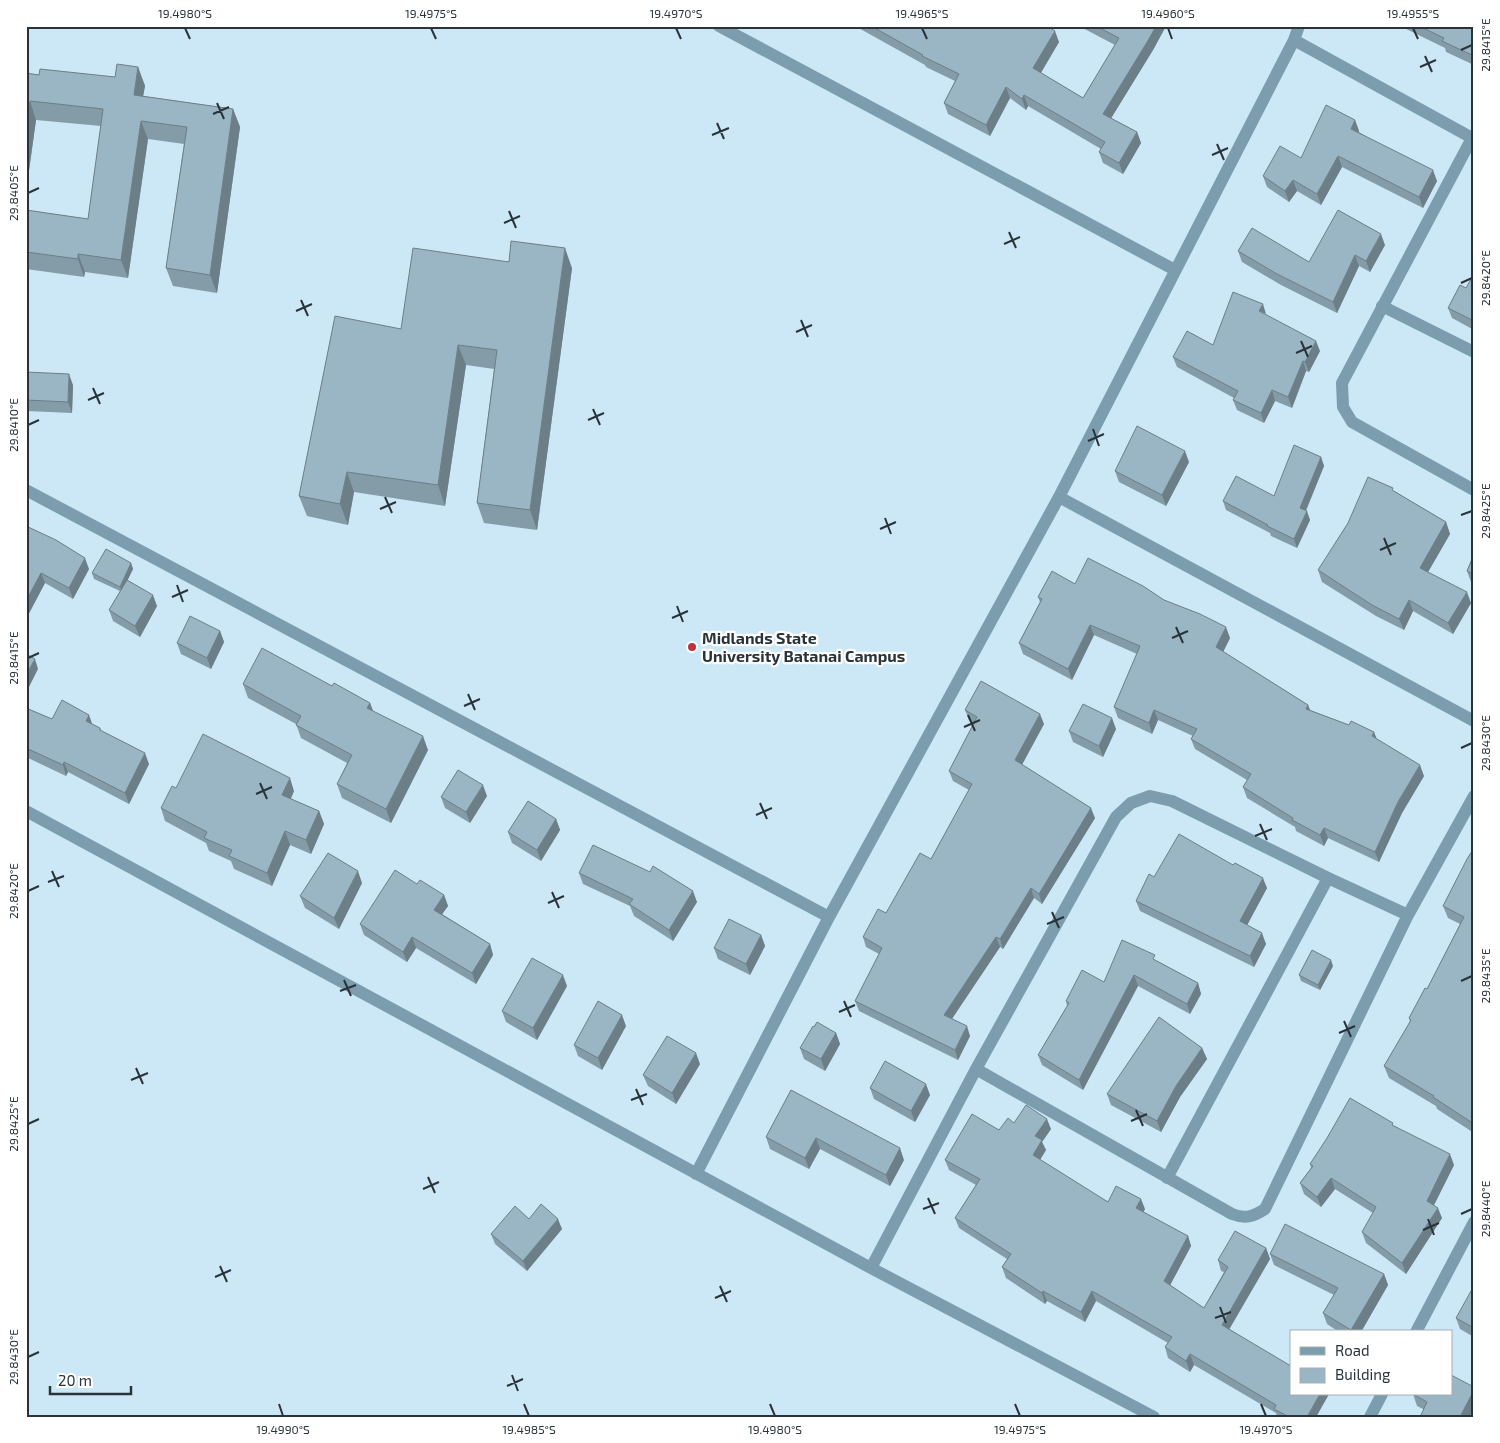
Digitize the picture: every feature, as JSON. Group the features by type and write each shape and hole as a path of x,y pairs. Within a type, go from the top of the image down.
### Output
{"street":[{"path":"719,26 1175,270"},
{"path":"696,1174 829,917 1058,497 1294,40 1299,26"},
{"path":"1294,40 1473,138 1342,383 1343,407 1352,422 1474,490"},
{"path":"1382,306 1474,352"},
{"path":"26,490 829,917"},
{"path":"1058,497 1474,722"},
{"path":"871,1268 976,1070 1116,817 1130,803 1150,796 1172,801 1408,915"},
{"path":"976,1070 1232,1214 1243,1218 1256,1215 1265,1209 1408,915 1474,796"},
{"path":"26,811 696,1174 1154,1417"},
{"path":"1167,1178 1328,878"},
{"path":"1417,1330 1474,1222"},
{"path":"1370,1417 1381,1396"}],"building":[{"path":"871,26 1047,26 1055,31 1033,68 1083,98 1119,38 1096,26 1156,26 1103,114 1137,132 1119,163 1099,152 1105,142 1024,95 1022,99 1006,87 986,125 944,103 959,74 922,56"},
{"path":"1419,26 1474,26 1474,56 1442,41 1444,38"},
{"path":"117,64 138,67 134,95 233,109 210,275 166,268 187,127 141,121 121,260 78,254 78,259 26,252 26,210 88,219 103,109 30,101 26,127 26,73 39,75 40,69 115,77"},
{"path":"1326,105 1355,120 1351,129 1433,170 1419,197 1338,156 1317,194 1293,180 1285,191 1263,176 1280,146 1301,158"},
{"path":"1338,210 1381,234 1366,261 1355,255 1333,302 1277,274 1238,251 1252,228 1309,262"},
{"path":"511,241 565,248 530,510 477,503 497,350 458,345 438,485 347,472 340,504 299,496 335,316 401,329 413,248 509,262"},
{"path":"1474,274 1474,321 1448,308 1460,285 1466,288"},
{"path":"1233,292 1263,304 1259,311 1316,341 1305,362 1303,361 1288,397 1272,390 1261,413 1233,400 1238,391 1173,357 1187,331 1213,345"},
{"path":"26,372 69,374 68,402 26,400"},
{"path":"1137,426 1185,451 1162,495 1115,471"},
{"path":"1294,445 1321,457 1300,508 1307,511 1294,539 1223,501 1236,476 1274,496"},
{"path":"1368,477 1393,488 1392,490 1446,522 1420,568 1467,592 1448,623 1409,600 1399,619 1372,605 1318,570 1348,523"},
{"path":"26,526 56,540 85,558 69,588 41,573 26,601"},
{"path":"106,549 131,563 120,587 92,573"},
{"path":"1474,554 1474,574 1467,571"},
{"path":"1088,558 1143,586 1164,600 1200,614 1226,627 1216,647 1308,705 1306,709 1349,725 1351,721 1374,732 1372,736 1420,765 1398,802 1375,852 1324,828 1320,835 1292,820 1293,818 1243,787 1251,774 1191,739 1197,729 1154,710 1149,723 1114,707 1140,646 1090,625 1068,669 1019,643 1042,599 1038,597 1052,571 1075,584"},
{"path":"127,580 153,595 135,626 109,610"},
{"path":"190,616 220,631 207,658 177,643"},
{"path":"262,648 332,686 334,683 370,703 367,708 423,736 386,809 337,784 352,755 296,725 301,716 243,684"},
{"path":"26,654 35,659 26,675"},
{"path":"981,681 1040,714 1015,760 1091,808 1039,894 1031,888 1000,939 996,937 944,1015 967,1026 955,1050 855,1001 882,948 863,937 878,909 886,913 920,853 931,859 972,784 949,771 977,717 965,710"},
{"path":"62,700 89,715 86,721 100,728 100,730 145,753 125,793 64,762 63,765 26,748 26,708 52,719"},
{"path":"1083,704 1112,718 1099,746 1069,731"},
{"path":"203,734 290,778 282,795 319,811 306,840 285,831 267,873 229,856 232,850 204,838 207,832 161,808 172,786 176,788"},
{"path":"458,770 483,785 466,812 441,797"},
{"path":"528,801 556,819 537,850 508,832"},
{"path":"1179,834 1233,865 1235,863 1263,878 1240,921 1262,933 1250,956 1136,901 1149,874 1154,877"},
{"path":"593,845 650,872 653,866 693,891 669,930 629,904 633,899 579,873"},
{"path":"1474,848 1474,1124 1434,1096 1384,1066 1411,1020 1409,1018 1425,988 1427,989 1464,917 1443,906"},
{"path":"328,853 358,871 334,918 300,896"},
{"path":"395,870 417,884 420,880 444,895 434,910 490,944 472,973 412,937 403,952 360,924"},
{"path":"729,919 761,935 746,964 714,948"},
{"path":"1122,940 1155,955 1153,959 1198,983 1187,1004 1134,975 1079,1080 1038,1055 1069,1003 1066,1001 1082,970 1104,982"},
{"path":"1312,950 1331,960 1318,985 1299,975"},
{"path":"532,958 563,975 533,1028 502,1011"},
{"path":"598,1001 622,1015 598,1058 574,1045"},
{"path":"1159,1017 1202,1048 1176,1086 1157,1121 1107,1094"},
{"path":"817,1022 836,1033 821,1059 800,1048"},
{"path":"667,1036 696,1053 672,1093 643,1075"},
{"path":"885,1061 926,1084 911,1111 870,1088"},
{"path":"791,1090 900,1148 886,1175 816,1138 805,1158 766,1137"},
{"path":"1350,1098 1393,1123 1392,1125 1450,1154 1427,1201 1438,1208 1402,1263 1362,1232 1376,1207 1331,1178 1317,1197 1300,1183 1313,1166 1310,1164"},
{"path":"1026,1105 1047,1119 1035,1136 1042,1140 1033,1155 1108,1202 1116,1186 1141,1199 1136,1208 1188,1236 1164,1281 1204,1308 1228,1267 1218,1260 1235,1231 1266,1248 1222,1325 1290,1365 1290,1396 1319,1396 1307,1417 1289,1417 1274,1409 1276,1405 1190,1354 1186,1361 1165,1347 1172,1337 1092,1291 1081,1312 1043,1291 1042,1293 1002,1267 1011,1254 955,1218 980,1179 945,1160 972,1114 999,1130 1008,1118 1014,1123"},
{"path":"541,1204 558,1219 523,1261 491,1234 515,1206 529,1219"},
{"path":"1285,1224 1384,1274 1351,1330 1323,1313 1338,1288 1270,1254"},
{"path":"1471,1291 1474,1292 1474,1328 1456,1318"},
{"path":"1452,1376 1474,1387 1460,1417 1420,1417 1427,1402 1416,1396 1452,1396"}],"place":[{"name":"Midlands State University Batanai Campus","path":"692,647"}]}
